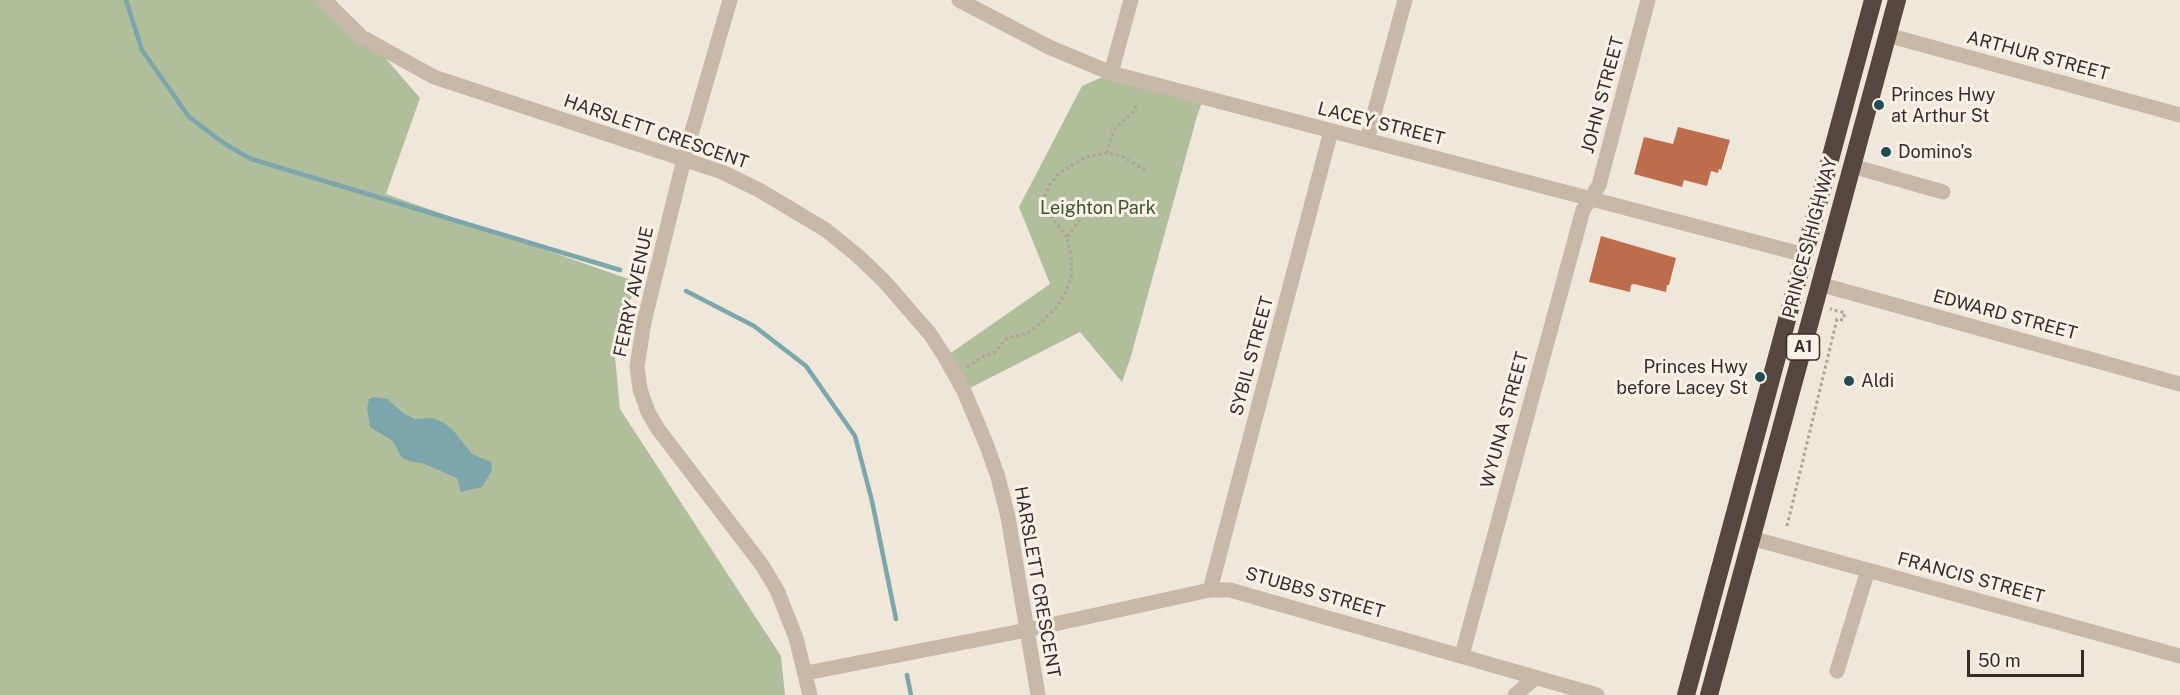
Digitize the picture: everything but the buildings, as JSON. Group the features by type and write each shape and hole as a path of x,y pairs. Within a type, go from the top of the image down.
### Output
{"highway":[{"name":"PRINCES HIGHWAY","path":"1686,695 1873,0"},
{"name":"PRINCES HIGHWAY","path":"1709,695 1897,0"}],"street":[{"name":"HARSLETT CRESCENT","path":"324,0 362,37 434,77 722,172 759,190 826,230 858,256 930,334 955,374 974,413 998,477 1008,517 1038,695"},
{"name":"FERRY AVENUE","path":"730,0 684,159 639,344 637,367 640,389 648,412 658,429 762,565 777,590 787,611 806,673 810,695"},
{"name":"LACEY STREET","path":"959,0 1049,47 1111,73 1805,255"},
{"path":"1111,73 1131,0"},
{"path":"1367,140 1406,0"},
{"name":"JOHN STREET","path":"1590,198 1599,184 1648,0"},
{"name":"ARTHUR STREET","path":"1887,35 2180,115"},
{"name":"SYBIL STREET","path":"1210,590 1331,131"},
{"path":"1851,166 1943,192"},
{"name":"WYUNA STREET","path":"1462,655 1583,210 1590,198"},
{"name":"EDWARD STREET","path":"1819,284 2180,384"},
{"name":"FRANCIS STREET","path":"1751,538 2180,656"},
{"path":"1837,671 1868,570"},
{"name":"STUBBS STREET","path":"806,673 1027,630 1210,590 1230,590 1597,695"},
{"path":"1515,695 1535,678"}],"path":[{"path":"1107,153 1116,128 1133,112 1137,104"},
{"path":"955,374 984,356 994,353 1007,338 1028,333 1056,308 1065,294 1071,278 1072,261 1067,237 1044,205 1050,184 1059,173 1074,162 1086,157 1107,153 1121,156 1145,170"},
{"path":"1067,237 1080,219"},
{"path":"1787,526 1837,319 1843,320 1845,313 1829,309"}],"green space":[{"path":"0,0 335,0 420,98 386,194 637,282 614,347 620,409 781,656 785,695 0,695"},
{"name":"Leighton Park","path":"1111,73 1204,97 1122,382 1080,332 964,391 945,357 1050,284 1019,207 1082,86"}],"water":[{"path":"374,397 387,399 403,413 415,419 433,418 453,430 472,454 491,462 492,470 482,487 461,492 457,478 422,463 402,458 393,441 370,427 367,409 369,399"}],"waterway":[{"path":"126,0 142,50 189,117 225,144 251,159 620,270"},
{"path":"686,291 754,326 806,366 855,436 872,501 896,619"},
{"path":"907,675 911,695"}],"place":[{"name":"Princes Hwy at Arthur St","path":"1879,105"},
{"name":"Domino's","path":"1886,152"},
{"name":"Princes Hwy before Lacey St","path":"1760,377"},
{"name":"Aldi","path":"1849,381"}]}
